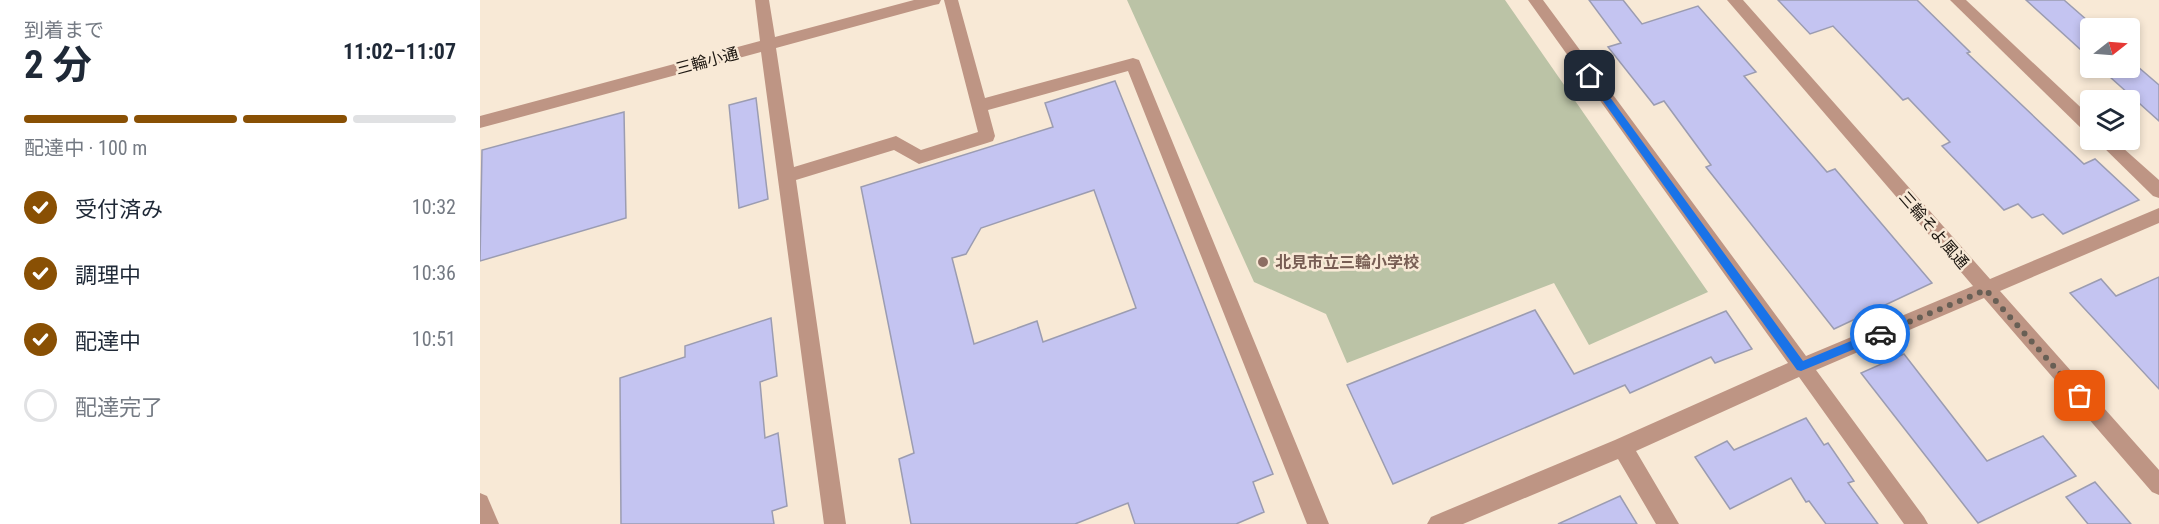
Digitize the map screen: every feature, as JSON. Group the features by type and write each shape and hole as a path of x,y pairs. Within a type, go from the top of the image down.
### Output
{"street":[{"path":"762,0 835,524"},
{"name":"三輪小通","path":"480,122 934,0"},
{"path":"786,176 896,143 919,157 987,136 951,0"},
{"path":"1535,0 1917,524"},
{"name":"三輪そよ風通","path":"1734,0 1986,290 2159,484"},
{"path":"1957,0 2080,117"},
{"path":"979,106 1133,64 1318,524"},
{"path":"2115,150 2159,191"},
{"path":"1438,524 2159,215"},
{"path":"1622,447 1668,524"},
{"path":"480,503 488,524"}],"green space":[{"path":"1127,0 1505,0 1708,292 1589,345 1554,283 1347,363 1326,314 1254,282"}],"building":[{"path":"1589,0 1623,0 1642,24 1698,6 1756,72 1744,76 1827,172 1835,169 1932,283 1834,329 1706,167 1711,165 1664,101 1654,105 1608,47 1621,43"},
{"path":"1778,0 1917,0 1970,52 1967,53 2084,164 2095,159 2139,200 2063,234 2043,214 2032,218 2018,204 2004,210 1942,146 1950,142 1908,98 1903,100 1833,26 1810,34"},
{"path":"2026,0 2064,0 2085,18 2080,18 2080,49"},
{"path":"2140,69 2159,85 2159,121 2140,104 2140,90 2124,90 2111,78 2140,78"},
{"path":"1115,81 1273,474 1253,482 1264,512 1236,524 1135,524 1128,503 1075,524 911,524 899,459 914,453 861,187 1053,127 1045,103","holes":["1094,190 1136,308 1043,342 1037,321 974,344 952,258 966,254 981,228"]},
{"path":"756,98 768,199 739,208 729,105"},
{"path":"624,112 626,218 480,261 482,150"},
{"path":"2159,277 2159,389 2070,293 2101,279 2116,296"},
{"path":"1535,310 1574,374 1726,311 1752,349 1715,363 1711,357 1630,393 1625,385 1393,484 1347,385"},
{"path":"771,318 777,376 760,382 765,438 778,433 787,506 772,511 774,524 621,524 620,378 685,357 685,346"},
{"path":"1904,354 1987,461 2043,436 2076,476 1978,523 1861,373"},
{"path":"1806,418 1824,445 1828,443 1854,481 1848,483 1878,524 1826,524 1809,501 1806,502 1791,478 1730,509 1695,457 1727,441 1734,450"},
{"path":"2095,482 2131,524 2088,524 2066,497"},
{"path":"1620,496 1637,524 1558,524"}],"way so far":[{"path":"1880,334 1986,290 2080,396"}],"place":[{"name":"北見市立三輪小学校","path":"1263,262"}],"route":[{"path":"1590,76 1801,367 1880,334"}]}
